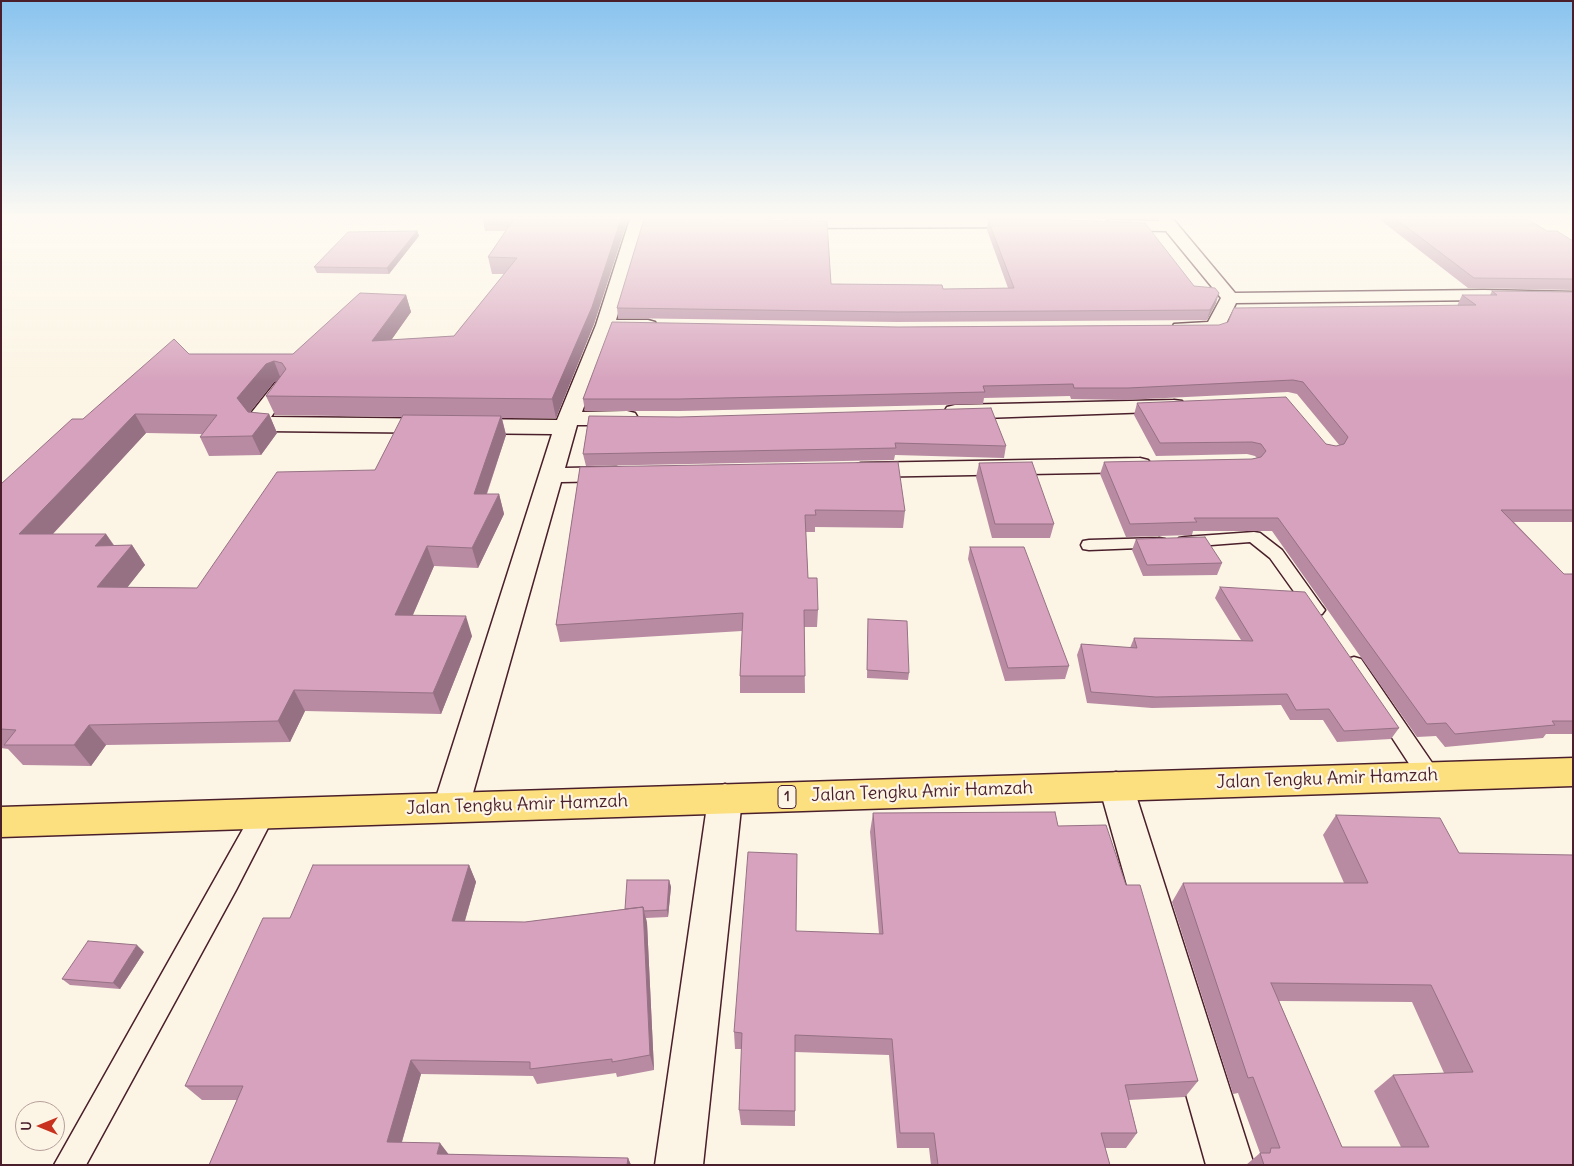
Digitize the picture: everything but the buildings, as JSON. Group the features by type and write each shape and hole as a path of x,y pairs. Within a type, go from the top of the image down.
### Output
{"highway":[{"name":"Jalan Tengku Amir Hamzah","path":"1,822 1573,772"}],"street":[{"path":"451,807 549,475 624,273"},
{"path":"1210,273 1230,298"},
{"path":"1230,298 1484,294 1573,297"},
{"path":"1165,328 1215,328 1230,298"},
{"path":"605,325 663,326"},
{"path":"282,387 259,417 265,424 567,423 645,418"},
{"path":"937,413 1192,405"},
{"path":"838,470 1157,465"},
{"path":"549,475 639,474"},
{"path":"1116,786 1230,1165"},
{"path":"679,1165 725,798"}],"lane":[{"path":"1089,545 1212,541 1254,537 1276,554 1326,624"},
{"path":"1342,647 1429,776"},
{"path":"69,1165 228,882 264,813"}]}
